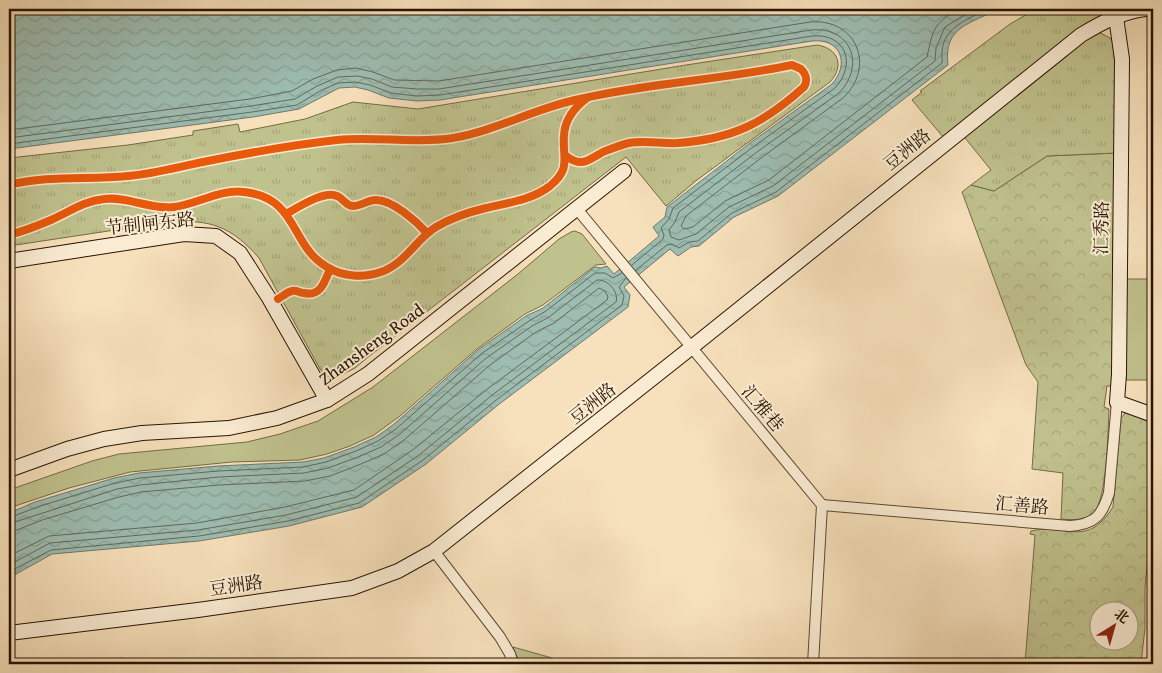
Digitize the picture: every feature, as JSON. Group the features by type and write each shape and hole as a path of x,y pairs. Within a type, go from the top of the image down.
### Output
{"street":[{"name":"豆洲路","path":"9,633 198,610 352,588 398,571 434,551 1081,35 1101,23 1136,10 1144,9"},
{"name":"汇秀路","path":"1116,17 1122,59 1119,374 1117,402"},
{"name":"Zhansheng Road","path":"9,470 67,449 104,439 142,433 230,428 277,418 327,400 368,374 624,171"},
{"name":"汇雅巷","path":"577,209 822,505"},
{"name":"节制闸东路","path":"9,261 184,234 216,236 240,253 269,298 327,400"},
{"path":"1117,402 1153,415"},
{"name":"汇善路","path":"822,505 1070,526 1085,525 1096,518 1105,507 1109,493 1117,402"},
{"path":"813,664 822,505"},
{"path":"434,551 500,637 510,654 513,664"}],"green space":[{"path":"1036,9 1117,9 1085,25 1110,38 1116,46 1116,153 1047,156 994,191 971,185 991,170 957,128 943,137 912,100 922,92 920,91 1010,24"},
{"path":"817,45 830,50 837,59 837,70 830,82 697,180 666,206 626,157 355,368 333,379 326,376 320,369 259,258 239,238 219,227 196,222 168,222 9,246 9,158 128,145 193,135 193,131 238,124 240,132 305,119 353,102 418,109"},
{"path":"1116,153 1113,244 1113,386 1107,386 1104,407 1109,409 1102,494 1094,512 1090,515 1074,520 1061,519 1063,473 1032,469 1038,382 1026,365 962,192 971,185 994,191 1047,156"},
{"path":"575,231 582,234 606,264 596,265 543,305 525,314 477,349 400,416 374,435 327,454 300,460 232,462 130,472 69,488 9,508 9,490 92,461 119,454 247,442 280,434 318,421 373,387 518,274 559,239"},
{"path":"1125,279 1152,279 1153,380 1126,380"},
{"path":"1125,413 1140,416 1153,425 1153,518 1145,588 1145,628 1141,664 1025,664 1035,535 1030,534 1031,531 1044,529 1085,531 1103,520 1113,507 1121,418"},
{"path":"513,647 570,663 802,664 520,664"},
{"path":"123,658 125,664 57,664"}],"water":[{"path":"9,9 998,9 969,23 955,34 950,42 948,65 778,196 734,217 699,246 691,247 678,256 670,249 624,287 630,295 628,307 498,405 426,464 362,507 289,526 199,541 52,554 9,578 9,513 35,502 114,478 139,473 218,466 303,462 324,458 376,437 393,425 478,350 526,316 543,308 595,267 607,266 614,274 659,236 653,227 665,217 667,207 750,143 832,84 841,68 841,61 840,54 836,48 822,41 812,41 440,100 417,101 389,98 355,87 339,88 299,109 253,117 9,149"}],"cycle path":[{"path":"9,185 38,180 137,175 253,152 337,140 439,140 469,135 560,104 602,94 792,65 801,69 805,75 806,82 804,87 789,100 747,127 731,133 715,138 678,143 629,143 603,152 585,162 576,162 566,156"},
{"path":"9,235 41,224 83,204 97,200 122,199 156,207 174,207 226,193 244,192 262,196 275,203 285,213 306,247 315,258 327,267 347,275 361,276 374,274 397,263 436,227 473,211 527,198 550,186 557,180 564,168 566,124 578,105 587,98"},
{"path":"286,214 311,200 325,195 337,196 348,205 353,206 375,200 389,203 404,212 427,233"},
{"path":"278,299 292,291 315,293 322,287 330,269"}]}
